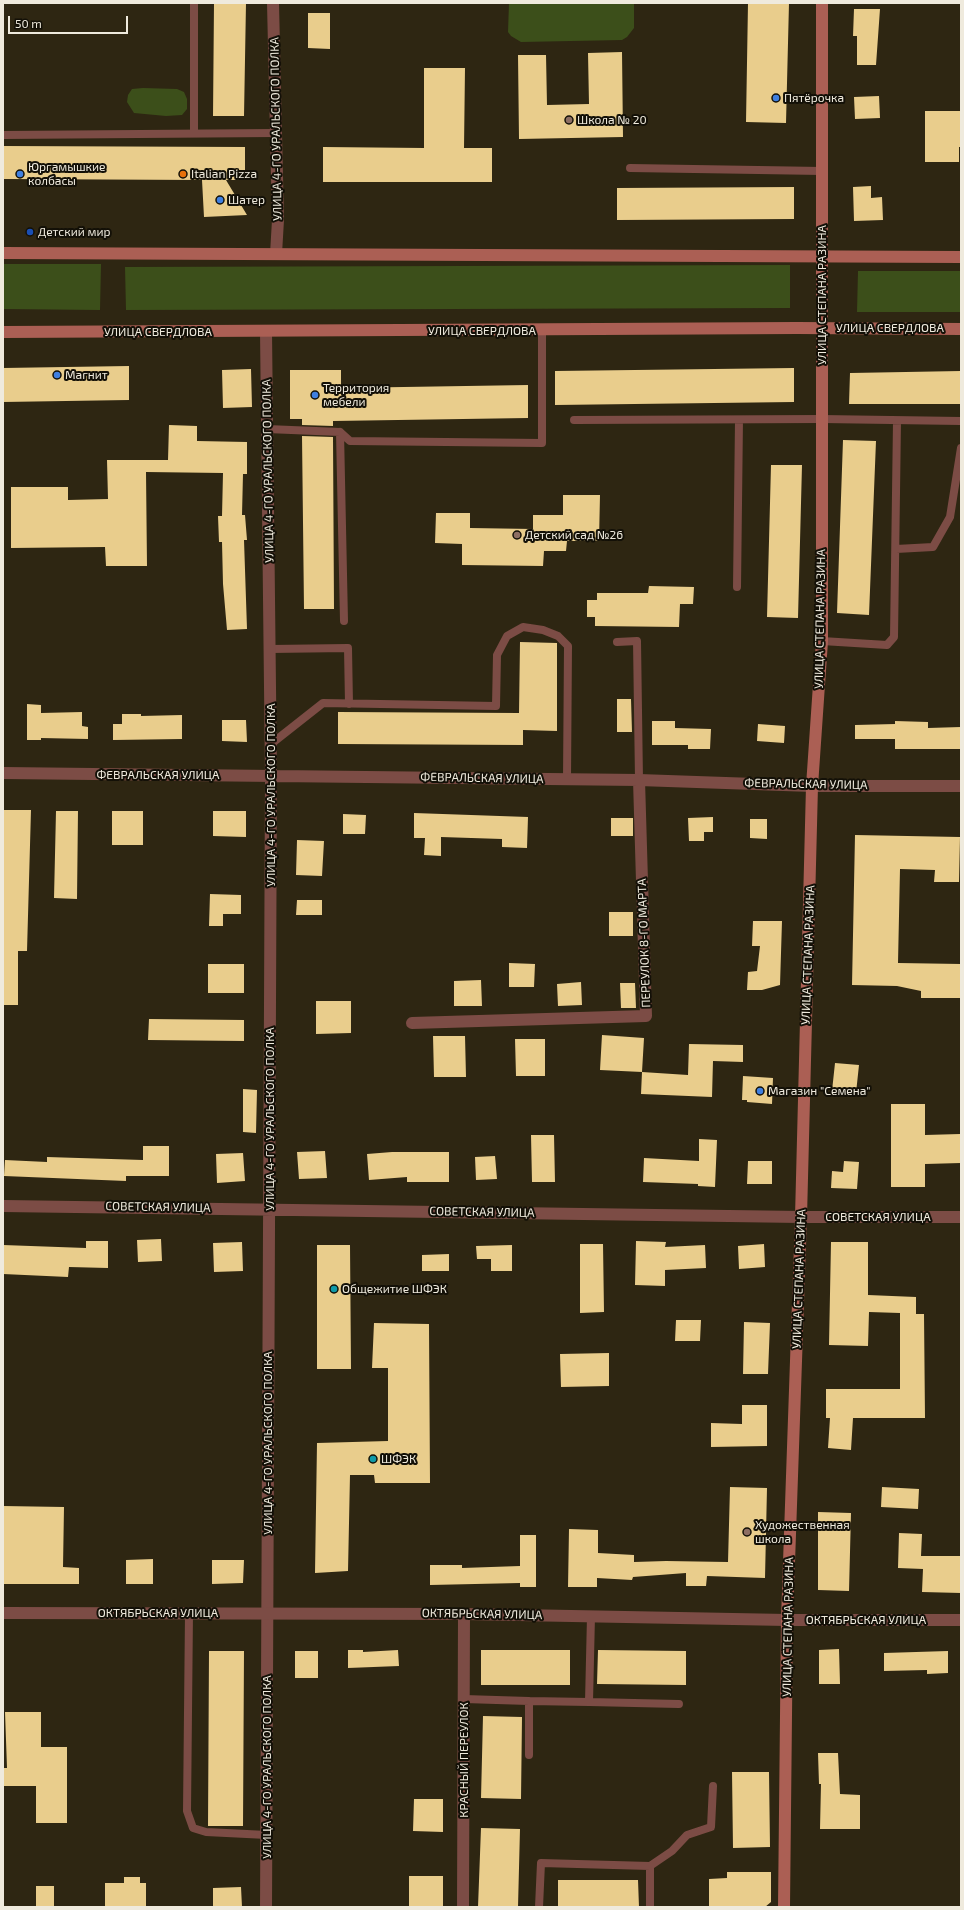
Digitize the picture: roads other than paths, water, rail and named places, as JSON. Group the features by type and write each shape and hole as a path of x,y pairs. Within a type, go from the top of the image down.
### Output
{"main road":[{"name":"УЛИЦА СТЕПАНА РАЗИНА","path":"784,1907 787,1620 801,1217 812,786 822,641 822,3"},
{"path":"3,253 823,258 961,257"},
{"name":"УЛИЦА СВЕРДЛОВА","path":"3,332 822,328 961,329"}],"street":[{"name":"УЛИЦА 4-ГО УРАЛЬСКОГО ПОЛКА","path":"274,3 275,133 278,220 276,254"},
{"name":"УЛИЦА 4-ГО УРАЛЬСКОГО ПОЛКА","path":"266,331 271,744 266,1907"},
{"name":"ФЕВРАЛЬСКАЯ УЛИЦА","path":"3,773 639,780 812,786 961,786"},
{"name":"ПЕРЕУЛОК 8-ГО МАРТА","path":"412,1023 646,1016 639,780"},
{"name":"СОВЕТСКАЯ УЛИЦА","path":"3,1206 269,1208 801,1217 961,1217"},
{"name":"ОКТЯБРЬСКАЯ УЛИЦА","path":"3,1614 464,1614 787,1620 961,1620"},
{"name":"КРАСНЫЙ ПЕРЕУЛОК","path":"463,1907 464,1614"}],"lane":[{"path":"194,3 194,133"},
{"path":"3,135 275,133"},
{"path":"630,168 822,171"},
{"path":"267,428 340,432 350,441 542,443 542,330"},
{"path":"574,420 822,419 961,421"},
{"path":"737,587 739,420"},
{"path":"822,641 887,645 894,637 897,421"},
{"path":"340,432 344,621"},
{"path":"896,549 933,547 950,517 961,448"},
{"path":"271,744 324,703 496,706 497,655 507,636 523,627 543,630 558,636 568,646 567,779"},
{"path":"617,642 637,641 639,780"},
{"path":"270,649 348,648 349,704"},
{"path":"188,1613 187,1811 193,1828 206,1832 267,1835"},
{"path":"589,1702 591,1616"},
{"path":"464,1699 679,1704"},
{"path":"529,1701 529,1756"},
{"path":"539,1907 541,1863 650,1866 672,1851 687,1835 711,1827 713,1786"},
{"path":"650,1866 650,1907"}],"place":[{"name":"Пятёрочка","path":"776,98"},
{"name":"Школа № 20","path":"569,120"},
{"name":"Юргамышкие колбасы","path":"20,174"},
{"name":"Italian Pizza","path":"183,174"},
{"name":"Шатер","path":"220,200"},
{"name":"Детский мир","path":"30,232"},
{"name":"Магнит","path":"57,375"},
{"name":"Территория мебели","path":"315,395"},
{"name":"Детский сад №26","path":"517,535"},
{"name":"Магазин \"Семена\"","path":"760,1091"},
{"name":"Общежитие ШФЭК","path":"334,1289"},
{"name":"ШФЭК","path":"373,1459"},
{"name":"Художественная школа","path":"747,1532"}]}
